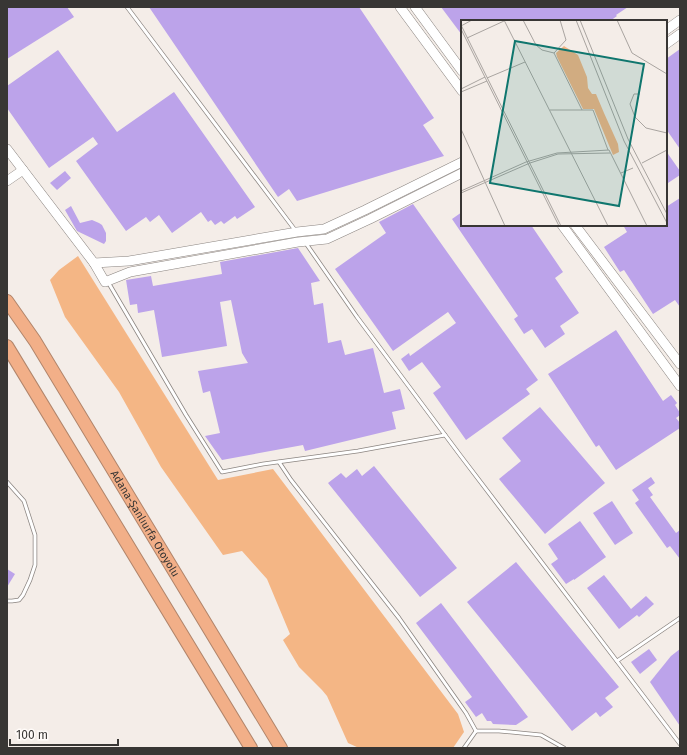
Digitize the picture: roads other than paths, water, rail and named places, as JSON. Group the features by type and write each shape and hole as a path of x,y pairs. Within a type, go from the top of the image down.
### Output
{"highway":[{"name":"Adana-Şanlıurfa Otoyolu","path":"7,301 35,341 282,748"},
{"path":"7,346 251,748"}],"street":[{"path":"400,7 461,90"},
{"path":"415,7 461,70"},
{"path":"667,29 680,20"},
{"path":"667,43 680,34"},
{"path":"7,149 106,281 130,272 304,241 327,239 461,174"},
{"path":"94,263 129,261 324,228 365,210 461,162"},
{"path":"7,181 23,170"},
{"path":"563,226 680,386"},
{"path":"576,226 680,364"}],"lane":[{"path":"127,7 304,241 357,317 680,744"},
{"path":"106,281 222,472 263,464 358,451 445,434"},
{"path":"279,462 291,480 399,618 466,713 476,731"},
{"path":"7,482 24,501 36,535 35,565 30,580 19,600 7,601"},
{"path":"617,661 680,618"},
{"path":"464,748 476,731"},
{"path":"476,731 500,731 541,735 564,748"}]}
